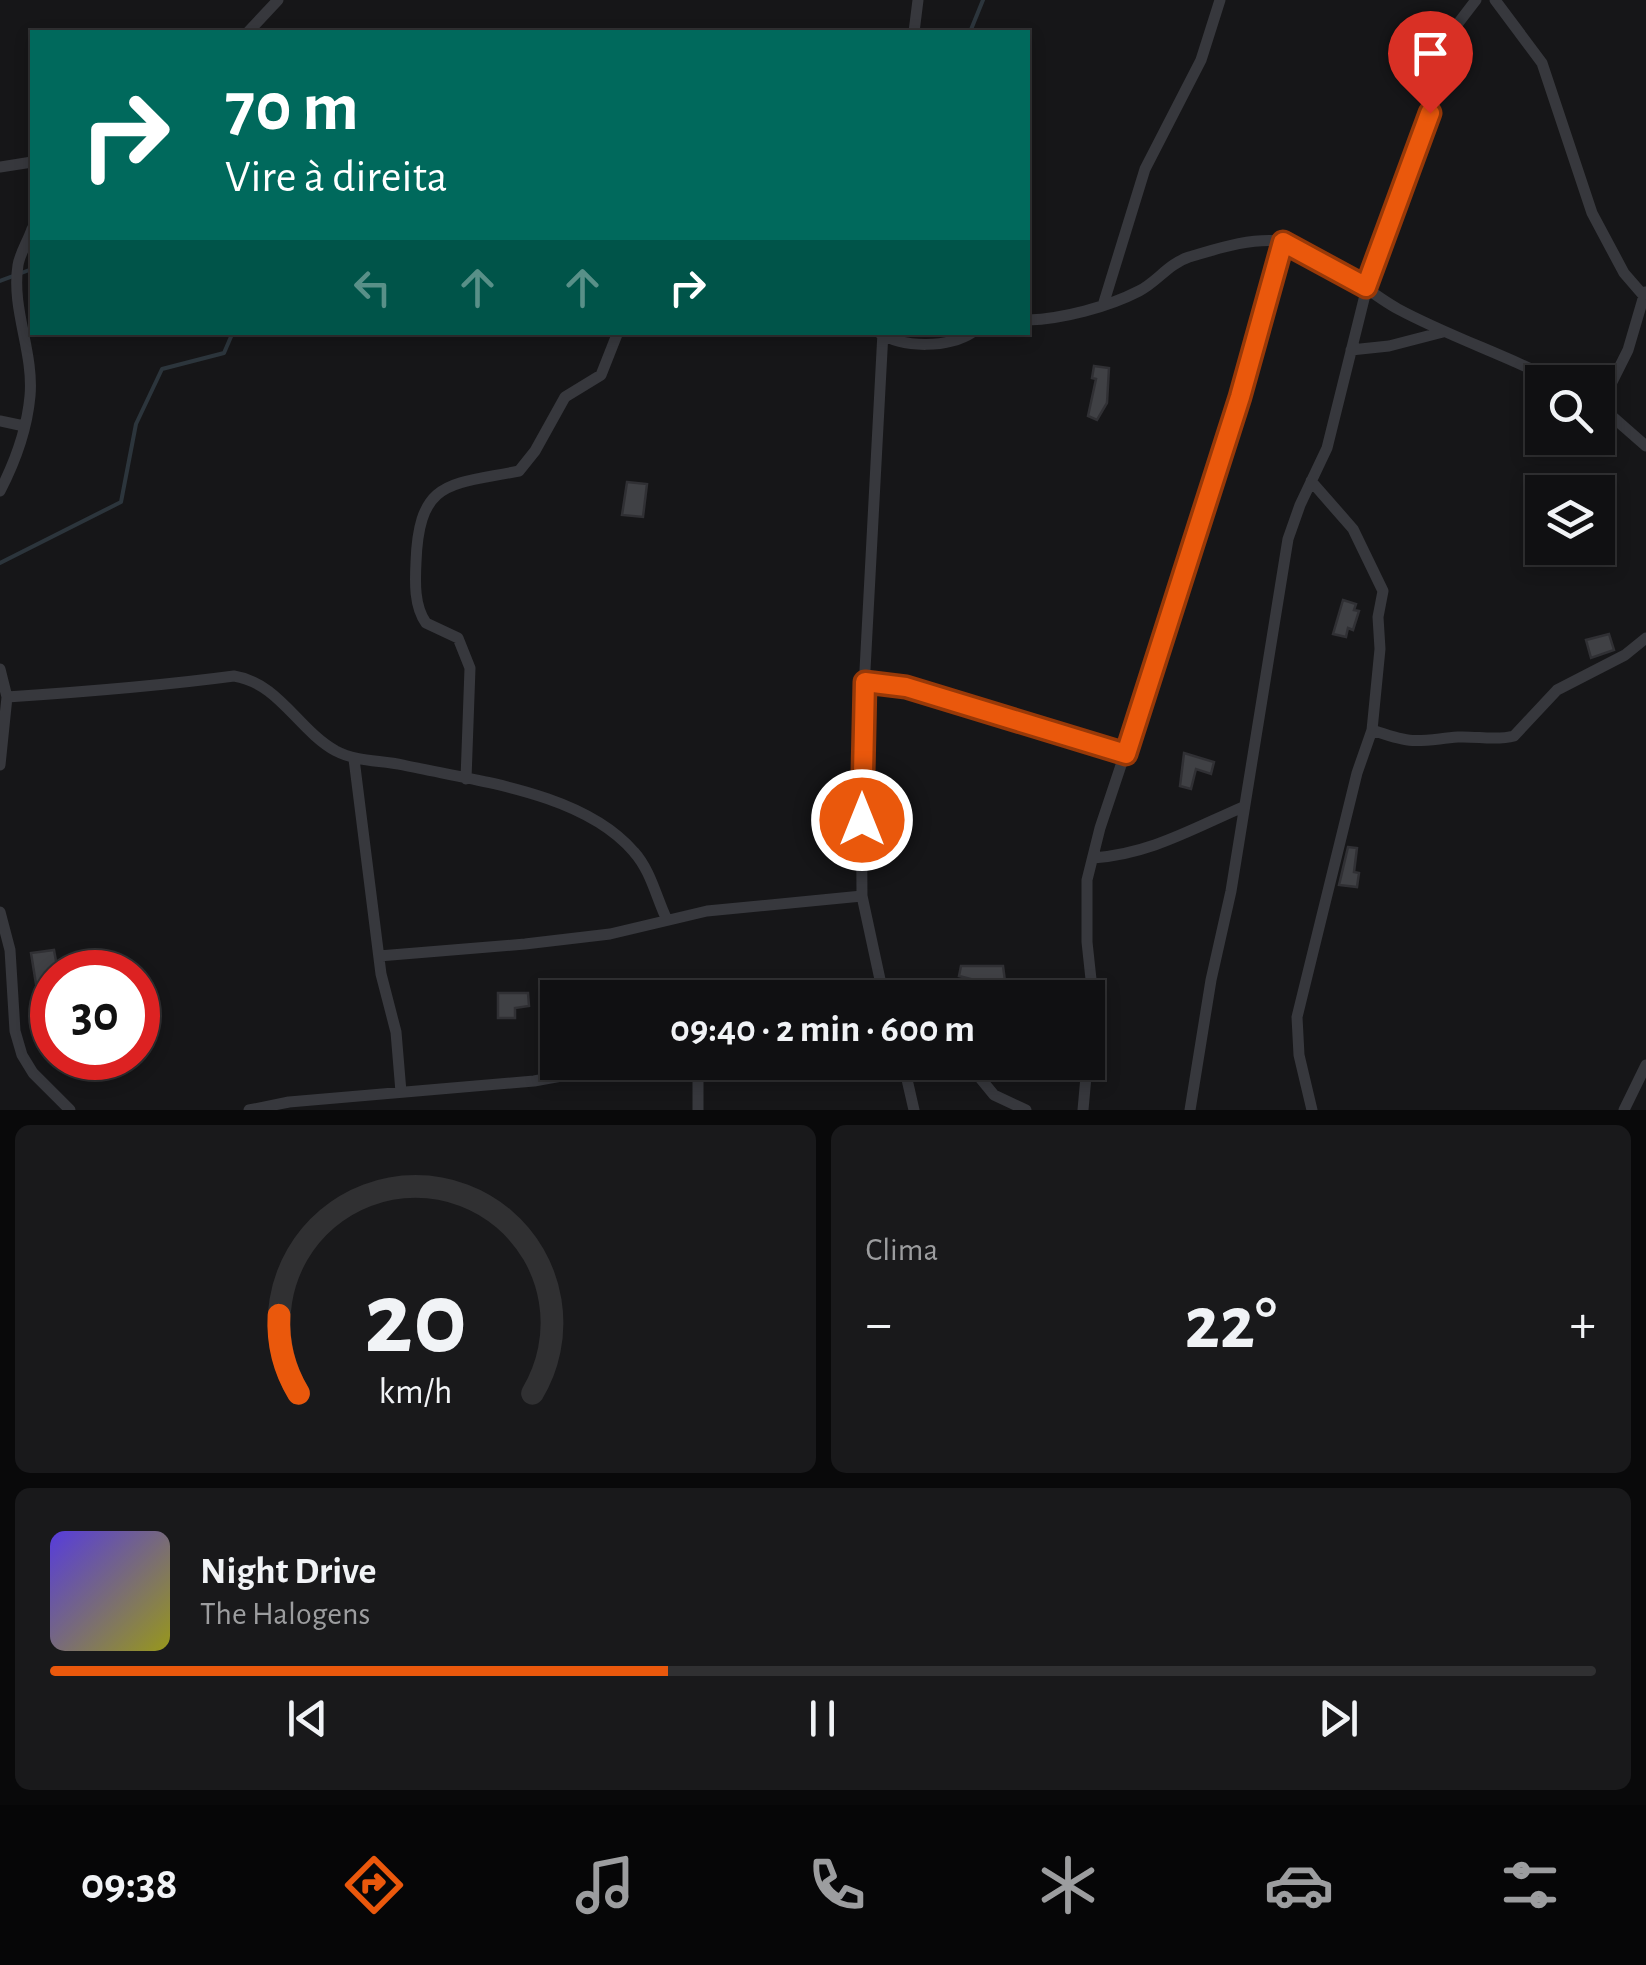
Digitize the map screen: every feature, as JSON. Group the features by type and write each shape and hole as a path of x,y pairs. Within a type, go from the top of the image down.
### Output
{"street":[{"path":"250,30 278,0"},
{"path":"1104,302 1144,169 1201,60 1220,0"},
{"path":"1190,1110 1288,539 1327,448 1366,287 1440,86 1448,46 1456,26 1476,0"},
{"path":"1496,0 1542,63 1592,213 1615,259 1645,291 1643,310 1615,379"},
{"path":"914,1 914,30"},
{"path":"0,167 30,162"},
{"path":"0,492 24,426 30,395 29,360 17,289 18,262 30,235"},
{"path":"1030,320 1140,291 1180,260 1258,241 1283,242 1442,332 1525,365"},
{"path":"1084,1110 1093,998 1087,942 1088,880 1093,858 1240,397 1283,242"},
{"path":"1351,350 1389,346 1442,332"},
{"path":"466,779 470,668 458,638 426,624 417,604 417,541 424,512 436,495 466,478 519,471 535,452 565,397 601,376 617,335"},
{"path":"880,980 862,896 865,682 881,335"},
{"path":"885,335 919,344 952,343 967,335"},
{"path":"1615,419 1646,446"},
{"path":"0,421 24,426"},
{"path":"1311,481 1352,529 1383,591 1372,730 1356,773 1297,1017 1299,1054 1312,1110"},
{"path":"1372,730 1407,742 1428,743 1457,737 1514,736 1557,690 1625,655 1646,638"},
{"path":"0,669 7,697 0,765"},
{"path":"7,697 115,692 142,685 247,678 274,695 314,736 354,759 529,792 618,836 650,875 667,920"},
{"path":"865,682 906,687 1126,754"},
{"path":"354,759 378,956 396,1032 400,1092"},
{"path":"1093,858 1127,855 1158,846 1244,807"},
{"path":"378,956 610,934 707,911 862,896"},
{"path":"0,912 10,950 15,1032 22,1054 33,1072 70,1110"},
{"path":"1624,1110 1646,1064"},
{"path":"249,1110 540,1080"},
{"path":"696,1080 698,1110"},
{"path":"907,1080 914,1110"},
{"path":"982,1080 994,1095 1026,1110"}],"building":[{"path":"1094,366 1109,368 1107,403 1097,420 1088,416 1096,379 1092,378"},
{"path":"627,482 647,484 643,517 622,515"},
{"path":"1343,600 1356,604 1354,610 1359,611 1353,630 1348,628 1346,637 1333,634"},
{"path":"1609,634 1614,650 1591,658 1586,640"},
{"path":"1184,753 1214,762 1211,774 1196,769 1191,789 1180,786"},
{"path":"1348,847 1357,848 1357,887 1339,885"},
{"path":"961,966 1003,966 1005,980 974,980 959,976"},
{"path":"498,993 528,993 529,1006 515,1008 515,1018 498,1018"}],"waterway":[{"path":"971,30 983,0"},
{"path":"0,281 30,270"},
{"path":"0,563 121,502 136,424 162,369 224,353 232,335"}],"route":[{"path":"862,820 865,682 906,687 1126,754 1240,397 1283,242 1308,252 1366,287 1430,113"}]}
